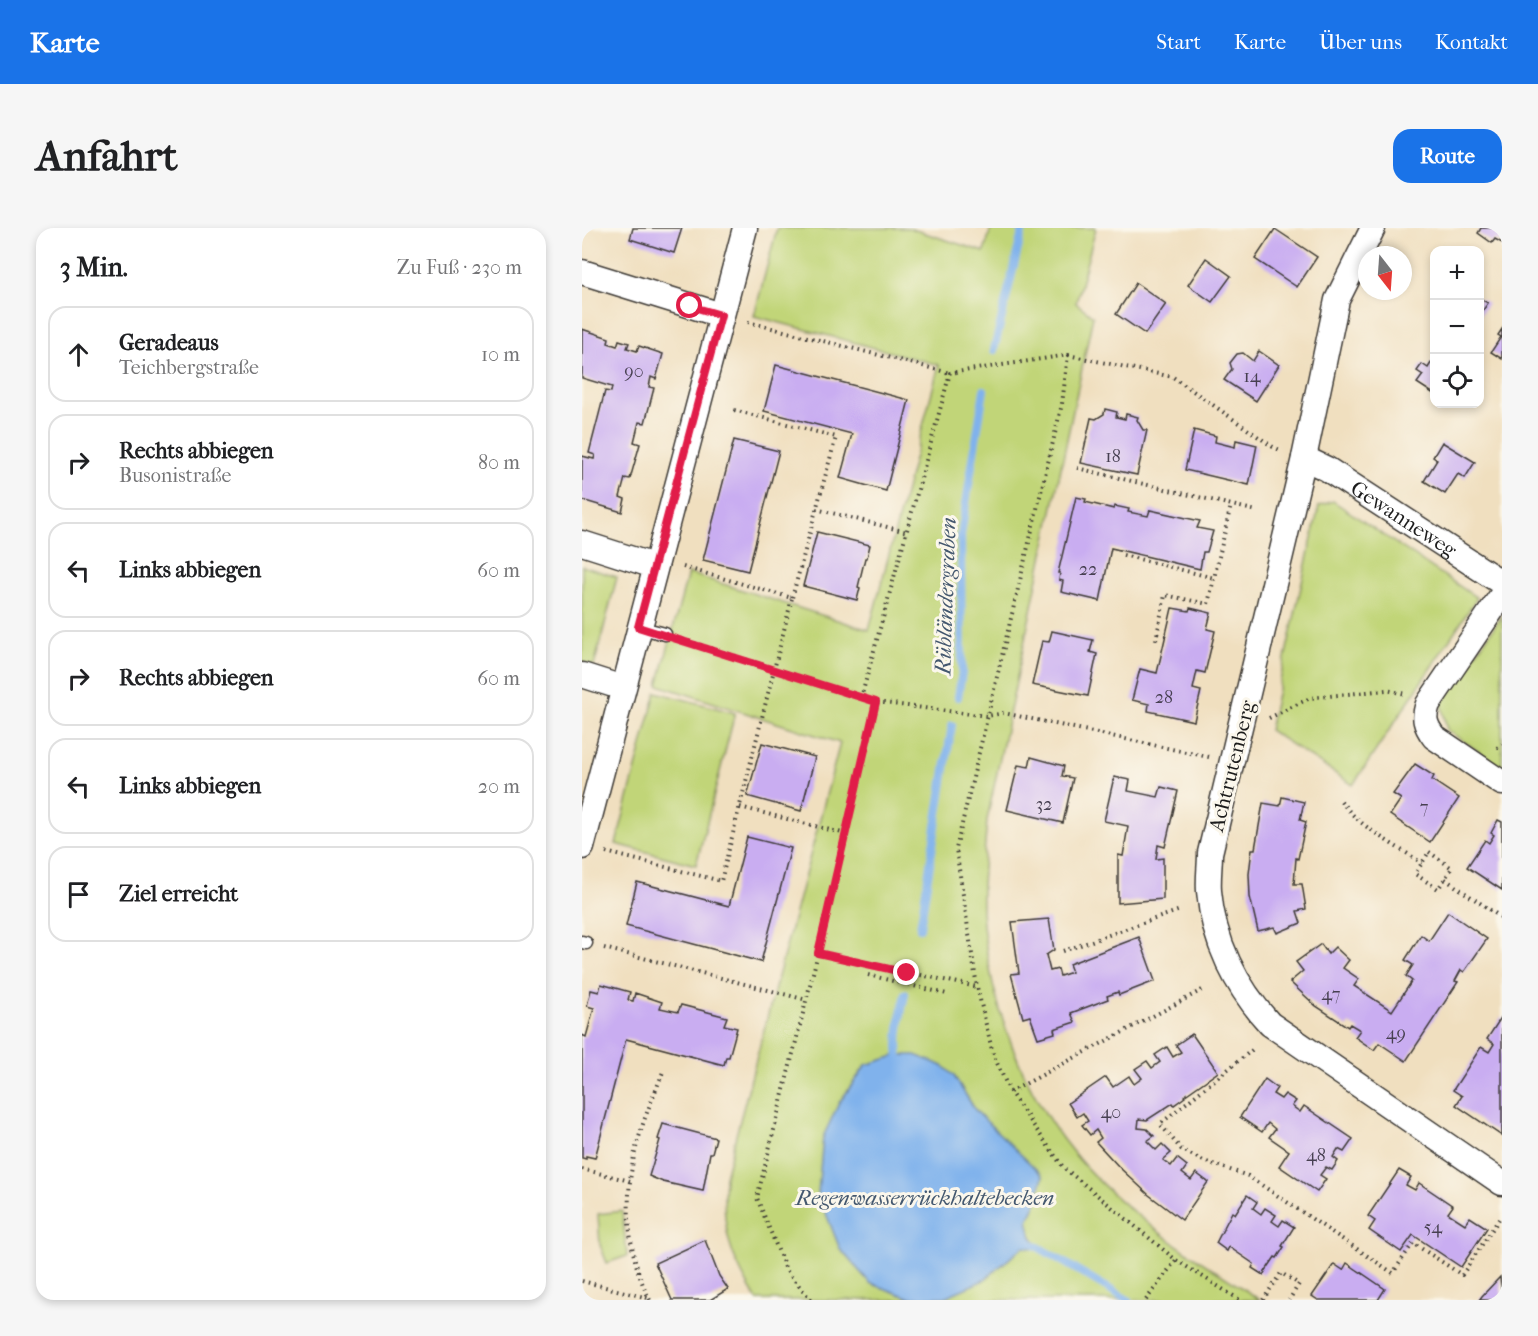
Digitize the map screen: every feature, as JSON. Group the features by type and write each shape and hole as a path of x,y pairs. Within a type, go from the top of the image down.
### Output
{"street":[{"path":"582,846 745,228"},
{"name":"Achtrutenberg","path":"1373,228 1337,300 1304,458 1210,853 1209,890 1215,928 1233,975 1251,1003 1270,1024 1502,1183"},
{"path":"582,272 721,315"},
{"name":"Gewanneweg","path":"1304,458 1327,469 1502,584"},
{"path":"582,543 654,566"},
{"path":"1502,595 1428,704 1425,719 1426,727 1434,737 1502,783"},
{"path":"582,675 623,688"}],"lane":[{"path":"638,627 665,634"}],"path":[{"path":"748,322 950,373 1068,355 1173,377 1273,447 1304,458"},
{"path":"1068,355 1062,404 956,849 977,987 993,1054 1010,1092 1063,1167 1176,1260 1240,1300"},
{"path":"861,698 950,373"},
{"path":"582,846 721,881 792,598 836,437 730,409"},
{"path":"1077,468 1257,511"},
{"path":"1156,640 1165,595 1208,604 1231,505"},
{"path":"816,509 907,532"},
{"path":"1123,555 1214,578"},
{"path":"683,567 792,598"},
{"path":"665,634 876,702 987,716 1004,714 1202,756"},
{"path":"1268,718 1310,698 1350,693 1386,690 1409,694 1428,704"},
{"path":"811,1300 786,1270 757,1198 807,1000 876,702"},
{"path":"1487,742 1502,752"},
{"path":"1497,748 1502,744"},
{"path":"1341,801 1349,812 1363,823 1422,863"},
{"path":"740,807 846,834"},
{"path":"1429,852 1452,868 1444,879 1438,889 1415,874 1429,852"},
{"path":"1444,879 1502,918"},
{"path":"1063,951 1180,910"},
{"path":"584,942 807,1000"},
{"path":"818,953 977,987"},
{"path":"905,984 907,973"},
{"path":"868,975 947,994"},
{"path":"1010,1092 1204,989"},
{"path":"1252,1050 1160,1124 1181,1149 1201,1160 1248,1176 1393,1273 1413,1243 1462,1275 1499,1219"},
{"path":"649,1299 634,1254 628,1212 630,1181 639,1135 664,1069"},
{"path":"582,1169 630,1181"},
{"path":"1146,1300 1176,1260"},
{"path":"1263,1300 1281,1273 1299,1284 1289,1300"},
{"path":"582,1281 649,1299"}],"green space":[{"path":"777,228 909,228 984,252 991,228 1096,228 1076,303 1093,316 987,820 982,905 988,962 1003,1020 1025,1076 1055,1128 1072,1151 1104,1186 1154,1228 1260,1300 757,1300 740,1270 726,1227 725,1177 840,743 658,685 688,573 869,630 939,365 754,316","holes":["866,1065 954,1076 976,1111 1002,1138 1036,1203 1028,1220 1031,1235 1040,1248 1023,1247 984,1280 910,1298 870,1283 839,1103"]},
{"path":"1333,501 1477,598 1353,785 1269,730 1319,506"},
{"path":"582,566 617,577 594,666 582,662"},
{"path":"1502,616 1502,767 1447,730 1441,703"},
{"path":"656,692 735,713 696,865 616,844"},
{"path":"622,1211 627,1256 607,1263 600,1245 598,1214"}],"water":[{"name":"Regenwasserrückhaltebecken","path":"898,1055 915,1055 943,1066 954,1076 976,1111 1043,1176 1036,1203 1028,1220 1031,1235 1040,1249 1023,1247 984,1280 945,1297 910,1298 870,1283 840,1249 818,1193 823,1137 839,1103 866,1065"}],"building":[{"path":"633,228 682,228 674,253 630,239"},
{"path":"1481,228 1502,228 1502,243 1495,239 1492,243 1478,233"},
{"path":"1275,229 1317,257 1297,287 1255,259"},
{"path":"1206,258 1231,276 1212,302 1188,285"},
{"path":"1136,283 1166,304 1145,334 1116,314"},
{"path":"582,329 609,338 608,343 617,346 619,340 629,343 627,348 637,351 639,346 663,354 656,379 651,377 649,387 654,388 645,423 639,422 634,442 640,444 630,479 625,478 620,497 625,499 622,512 582,500 582,456 594,459 595,455 589,453 605,391 611,392 612,387 582,378"},
{"path":"1502,329 1502,359 1491,352 1501,337 1498,335"},
{"path":"1259,351 1279,365 1256,401 1224,380 1232,369 1230,363 1237,354 1243,353 1253,361"},
{"path":"1422,364 1428,368 1430,365 1430,391 1417,383 1423,375 1417,371"},
{"path":"776,365 909,400 886,491 840,478 852,434 764,411"},
{"path":"1105,409 1117,412 1116,417 1125,419 1126,414 1138,417 1137,420 1143,430 1147,430 1137,475 1081,463 1091,418 1096,419 1104,414"},
{"path":"1194,430 1216,436 1215,442 1235,447 1236,440 1257,445 1249,485 1185,470"},
{"path":"734,440 779,451 748,571 703,560"},
{"path":"1442,442 1475,462 1465,478 1458,474 1445,494 1424,481 1437,460 1433,457"},
{"path":"1076,497 1086,499 1085,502 1114,509 1115,506 1129,509 1128,512 1148,516 1150,510 1200,521 1197,528 1213,531 1207,552 1203,552 1200,569 1111,548 1100,601 1061,592 1063,581 1059,580 1060,573 1058,573"},
{"path":"817,532 870,545 858,587 860,588 857,600 803,586"},
{"path":"1172,608 1189,611 1190,608 1211,613 1207,629 1215,631 1205,673 1197,671 1193,689 1201,691 1194,721 1148,711 1149,704 1132,700 1140,669 1157,673"},
{"path":"1052,631 1093,640 1090,652 1097,654 1088,696 1032,685 1042,641 1049,642"},
{"path":"762,743 815,757 801,811 747,796"},
{"path":"1031,757 1064,766 1062,776 1073,778 1063,823 1007,810 1018,765 1029,767"},
{"path":"1415,764 1434,776 1432,780 1459,798 1430,842 1390,815 1401,799 1393,794"},
{"path":"1114,777 1130,780 1128,791 1158,797 1161,787 1178,791 1165,847 1158,845 1156,859 1163,858 1163,899 1118,903 1118,855 1123,856 1128,826 1104,821"},
{"path":"1282,797 1304,802 1300,820 1306,822 1298,859 1296,858 1294,884 1302,884 1306,909 1297,911 1301,923 1277,933 1274,927 1258,931 1250,897 1249,874 1252,849 1255,849 1263,803 1280,806"},
{"path":"1498,820 1502,822 1502,890 1467,867 1485,840 1489,843"},
{"path":"747,837 791,848 761,962 626,926 637,882 729,906"},
{"path":"1448,912 1487,939 1464,972 1461,970 1455,981 1458,982 1406,1061 1379,1043 1374,1050 1355,1037 1360,1030 1350,1024 1348,1027 1316,1006 1290,982 1303,971 1296,962 1321,944 1328,954 1335,947 1349,960 1343,968 1359,979 1354,986 1392,1011 1412,981 1406,976 1413,965 1405,960 1421,935 1429,941"},
{"path":"1049,919 1054,950 1046,955 1050,971 1058,969 1060,976 1072,972 1069,964 1139,937 1155,981 1119,995 1118,992 1107,996 1108,999 1071,1013 1075,1022 1054,1029 1055,1033 1038,1038 1030,1016 1023,1018 1011,974 1019,973 1012,922"},
{"path":"601,984 630,992 628,1000 633,1001 635,993 662,1002 660,1008 678,1012 681,1005 727,1017 724,1025 737,1028 729,1057 726,1057 724,1065 626,1039 595,1158 586,1156 586,1159 582,1158 582,1035 586,1037 594,1008 587,1006 591,990 599,992"},
{"path":"1502,1016 1502,1136 1456,1105 1462,1096 1453,1090 1481,1047 1489,1052 1494,1044 1487,1039"},
{"path":"1192,1034 1218,1072 1174,1105 1173,1103 1147,1120 1139,1119 1138,1128 1147,1129 1154,1136 1147,1141 1156,1150 1162,1144 1171,1153 1163,1160 1171,1166 1177,1158 1187,1166 1182,1173 1191,1180 1196,1173 1208,1182 1182,1220 1149,1195 1120,1168 1096,1142 1101,1138 1096,1130 1090,1135 1082,1125 1088,1121 1083,1113 1077,1117 1068,1103 1106,1077 1113,1087 1129,1076 1134,1084 1142,1078 1135,1069 1147,1061 1152,1068 1160,1062 1155,1055 1167,1047 1173,1057 1181,1052 1176,1045"},
{"path":"1265,1079 1277,1088 1273,1094 1281,1099 1285,1094 1296,1101 1292,1106 1300,1112 1304,1106 1353,1139 1344,1152 1338,1149 1333,1157 1338,1161 1332,1170 1326,1167 1320,1175 1326,1179 1317,1192 1279,1166 1289,1151 1269,1137 1275,1129 1268,1123 1262,1132 1240,1117"},
{"path":"663,1124 716,1138 712,1153 710,1153 703,1191 663,1182 649,1176"},
{"path":"1399,1170 1411,1177 1406,1185 1415,1190 1419,1183 1453,1206 1448,1213 1465,1224 1470,1217 1487,1228 1461,1267 1413,1235 1401,1252 1369,1230 1375,1221 1368,1216"},
{"path":"1247,1195 1257,1202 1253,1208 1261,1214 1265,1208 1276,1215 1272,1221 1279,1226 1283,1220 1294,1227 1277,1258 1275,1257 1263,1275 1252,1268 1254,1264 1229,1247 1227,1251 1216,1243 1232,1212 1235,1214"},
{"path":"705,1240 719,1276 728,1289 710,1300 672,1300 655,1263"},
{"path":"1347,1263 1385,1289 1378,1300 1318,1300 1312,1296 1334,1264 1343,1270"},
{"path":"1500,1277 1502,1300 1479,1300 1482,1296"}],"waterway":[{"name":"Rübländergraben","path":"994,350 1023,228"},
{"name":"Rübländergraben","path":"958,697 962,672 961,535 984,390"},
{"path":"920,928 952,725"},
{"path":"900,1066 898,1039 905,994"},
{"path":"1033,1244 1128,1300"}],"route":[{"path":"690,306 721,315 638,627 876,702 818,953 907,973"}]}
